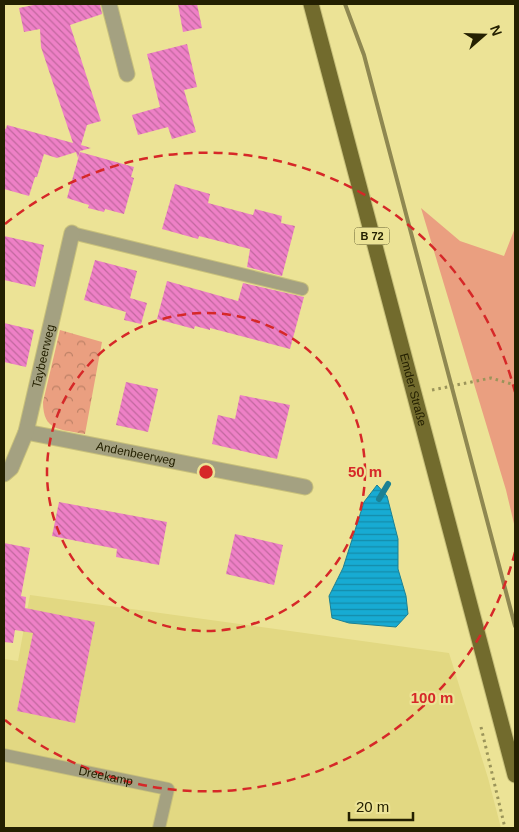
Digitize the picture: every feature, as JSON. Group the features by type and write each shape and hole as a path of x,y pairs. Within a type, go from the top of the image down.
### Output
{"main road":[{"name":"Emder Straße","path":"311,4 515,775"}],"street":[{"path":"109,4 127,74"},
{"name":"Taybeerweg","path":"4,474 11,468 26,432 72,232"},
{"name":"Andenbeerweg","path":"26,432 305,487"}],"lane":[{"path":"72,232 302,289"},
{"name":"Dreekamp","path":"4,755 168,789 159,828"}],"path":[{"path":"414,394 491,378 515,385"}],"shaded area":[{"path":"30,595 449,653 488,778 501,828 4,828 4,659 18,661"}],"green space":[{"path":"421,208 460,241 504,256 515,228 515,528 506,490"},
{"path":"60,330 102,342 85,434 61,430 55,427 46,419 44,412 43,402"}],"water":[{"path":"377,485 387,496 398,539 398,569 406,596 408,614 396,627 349,623 332,618 329,596 343,568 364,502"}],"building":[{"path":"38,4 100,4 102,14 70,25 101,121 87,125 81,145 91,148 80,151 78,158 76,152 57,158 44,154 29,196 4,189 4,128 6,129 7,125 73,143 41,47 40,29 24,32 19,8"},
{"path":"178,4 197,4 202,28 183,32"},
{"path":"187,44 197,87 184,90 196,132 172,139 168,127 138,135 132,115 160,107 147,54"},
{"path":"80,152 134,167 131,177 134,178 124,214 105,209 104,212 88,208 89,205 67,198"},
{"path":"175,184 210,194 208,203 253,215 255,209 282,216 281,223 295,226 282,276 247,267 250,249 199,236 198,239 162,229"},
{"path":"4,236 44,245 35,287 4,280"},
{"path":"95,260 137,271 130,298 147,303 141,324 124,320 126,312 84,300"},
{"path":"167,281 238,301 243,283 304,297 290,349 210,328 210,330 195,326 194,329 157,319"},
{"path":"4,323 34,330 26,367 4,362"},
{"path":"126,382 158,389 148,432 116,425"},
{"path":"240,395 290,405 277,459 212,444 218,415 235,419"},
{"path":"59,502 167,522 159,565 116,557 117,549 52,536"},
{"path":"235,534 283,545 274,585 226,574"},
{"path":"4,543 30,548 21,596 26,597 25,608 95,622 75,723 17,711 33,633 15,630 13,643 4,642"}],"waterway":[{"path":"379,499 388,484"}],"railway":[{"path":"345,4 364,55 515,626"}]}
